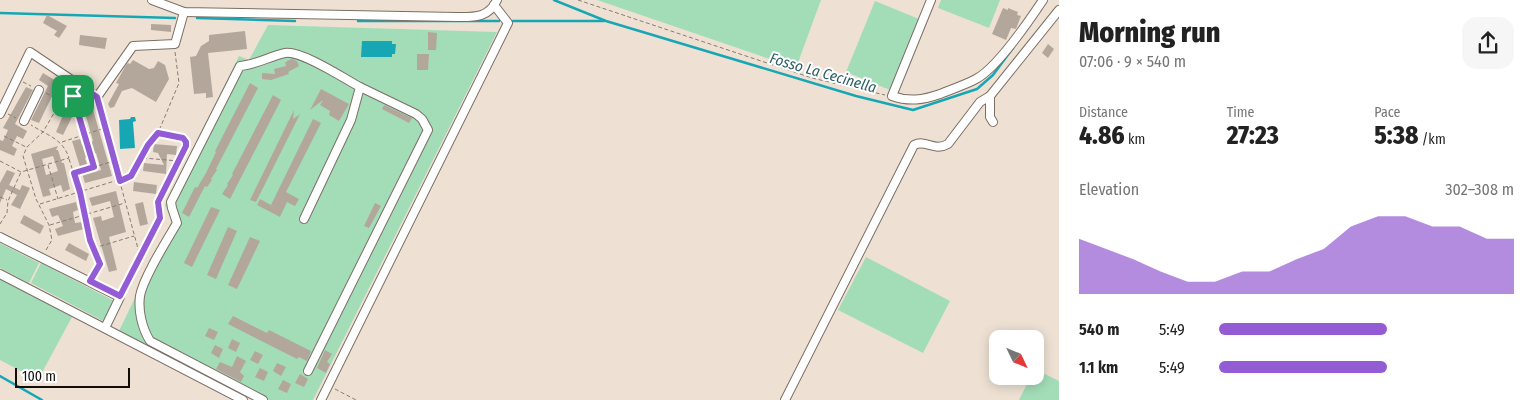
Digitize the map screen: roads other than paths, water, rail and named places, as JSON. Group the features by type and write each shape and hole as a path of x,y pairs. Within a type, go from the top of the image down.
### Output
{"street":[{"path":"152,0 184,12 456,17 478,17 488,13 496,3 508,23 321,400"},
{"path":"930,0 892,96 903,100 928,98 977,78 1008,47 1043,0"},
{"path":"785,400 914,145 919,143 938,148 948,144 980,102 990,96 1059,10"},
{"path":"0,114 30,52 97,97 133,46 175,44 184,12"},
{"path":"263,400 150,341 140,313 140,295 151,269 177,223 171,202 240,66 249,65 287,52 309,59 360,88 416,114 422,119 428,130 308,371"},
{"path":"304,219 351,120 360,88"},
{"path":"24,121 39,90"},
{"path":"990,96 990,117 992,122"},
{"path":"0,237 120,296 105,328"},
{"path":"0,274 243,400"}],"water":[{"path":"362,41 392,41 392,44 396,44 395,54 392,54 392,57 361,57"},
{"path":"135,117 136,121 133,122 135,148 120,149 119,120 130,119"}],"waterway":[{"name":"Fosso La Cecinella","path":"554,0 606,21 856,96 913,110 977,89 993,75 1013,48"},
{"path":"0,13 175,18"},
{"path":"197,18 295,21"},
{"path":"358,21 499,21"},
{"path":"513,21 604,21"},
{"path":"0,376 42,400"}]}
